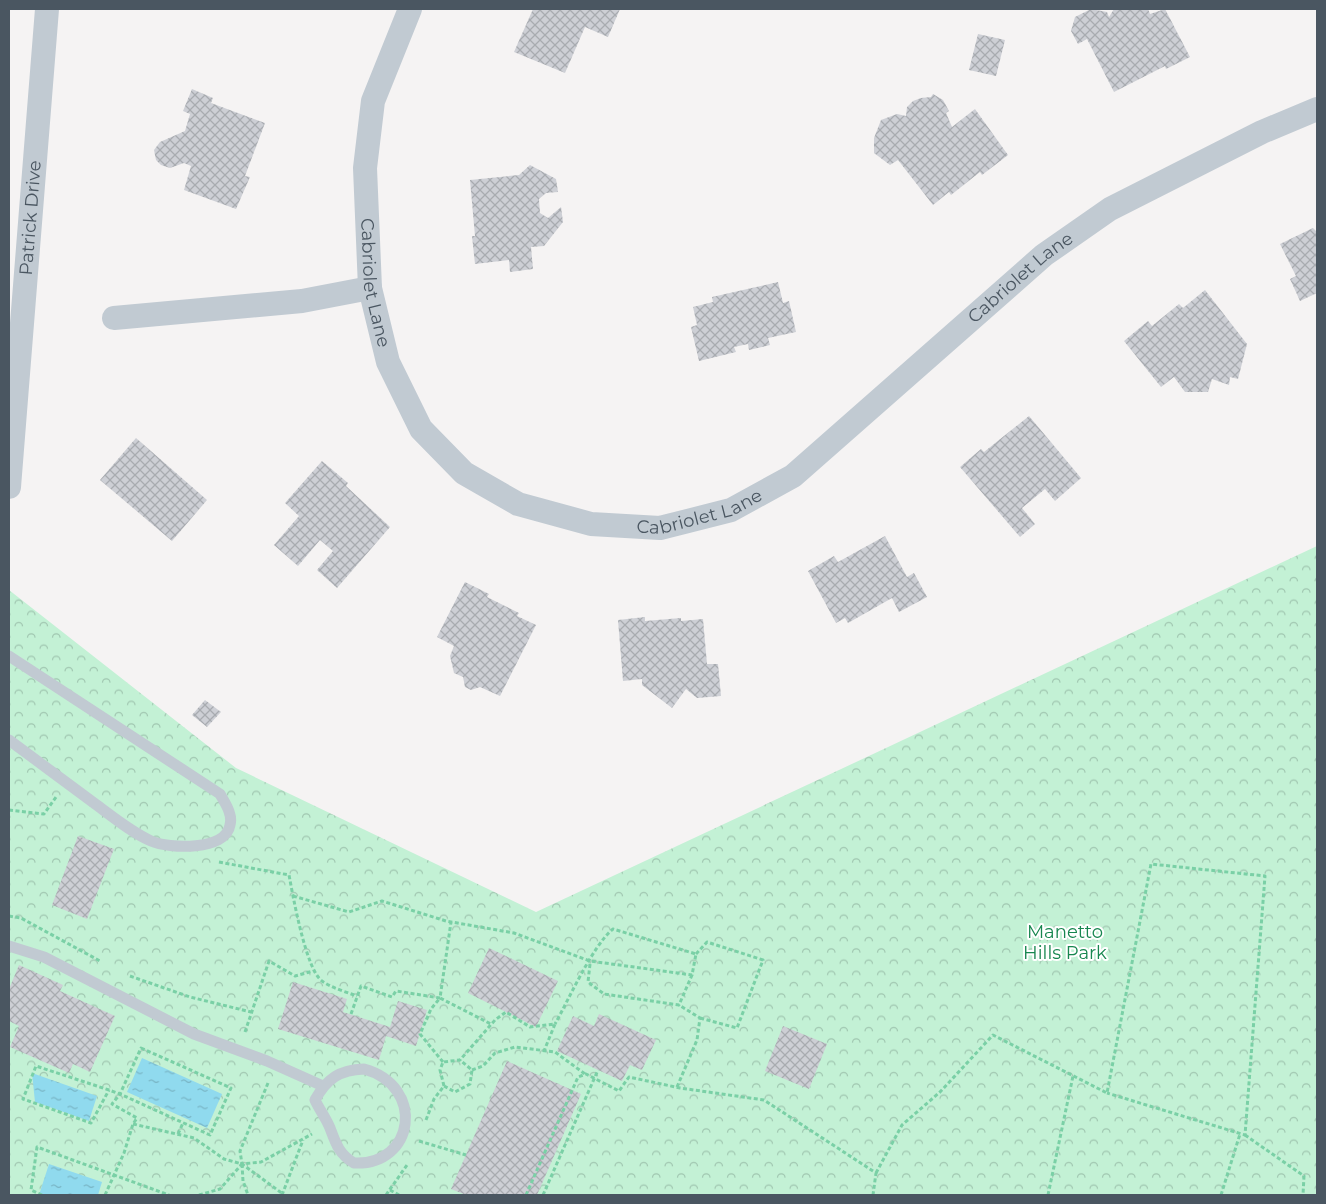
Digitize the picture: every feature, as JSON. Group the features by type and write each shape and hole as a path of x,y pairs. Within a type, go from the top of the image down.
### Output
{"street":[{"name":"Patrick Drive","path":"9,486 47,9"},
{"name":"Cabriolet Lane","path":"410,9 373,101 365,168 370,288 388,362 421,428 464,472 518,504 591,524 660,528 731,510 793,476 1044,255 1110,209 1262,132 1317,109"},
{"path":"114,318 302,301 370,288"}],"lane":[{"path":"9,656 220,794 230,812 230,826 225,834 213,842 191,847 173,847 152,842 127,827 9,740"},
{"path":"9,946 44,957 194,1034 238,1050 323,1086"},
{"path":"364,1069 379,1073 392,1082 401,1095 406,1110 405,1125 400,1140 390,1152 376,1160 361,1163 354,1163 344,1156 334,1144 328,1125 315,1100 323,1086 334,1076 348,1070 364,1069"}],"path":[{"path":"212,860 289,875 313,971 322,981 357,996"},
{"path":"1107,1092 1151,864 1265,876 1245,1135"},
{"path":"293,896 349,912 382,901 451,922 514,934 590,961 692,975"},
{"path":"9,916 22,918 103,962"},
{"path":"443,1062 420,1034 431,1009 440,998 451,922"},
{"path":"544,1051 555,1024 602,937 613,929 696,954"},
{"path":"590,961 588,982 604,994 679,1005 700,1018 737,1028 763,960 707,942 696,954 692,975 679,1005"},
{"path":"238,1050 269,961 295,976 313,971"},
{"path":"128,976 190,997 251,1012"},
{"path":"351,1014 361,986 392,997 396,991 440,998 491,1024"},
{"path":"443,1062 460,1060 491,1024 506,1012 530,1027 555,1024"},
{"path":"677,1087 697,1040 700,1018"},
{"path":"873,1195 876,1173 902,1125 940,1092 993,1035 1107,1092 1245,1135 1304,1176 1303,1195"},
{"path":"472,1070 483,1066 495,1053 515,1047 555,1052 586,1074 619,1091 629,1077 677,1087 764,1100 876,1173"},
{"path":"105,1195 124,1153 132,1124 137,1118 112,1104 120,1094 141,1048 231,1088 210,1135 120,1094 109,1090 36,1066 22,1099 91,1123 109,1090"},
{"path":"460,1060 472,1070"},
{"path":"443,1062 440,1070 444,1086 455,1092 470,1084 472,1070"},
{"path":"543,1195 598,1070"},
{"path":"526,1195 578,1078 586,1074"},
{"path":"1048,1195 1073,1076"},
{"path":"248,1195 242,1181 240,1151 268,1082"},
{"path":"424,1124 434,1100 444,1086"},
{"path":"178,1134 183,1123"},
{"path":"132,1124 194,1138 224,1158 242,1164 283,1194 304,1139"},
{"path":"199,1195 220,1189 242,1164 261,1162 328,1125"},
{"path":"420,1132 417,1141 466,1155"},
{"path":"1221,1195 1240,1134"},
{"path":"42,1195 31,1190 37,1147 169,1195"},
{"path":"386,1195 409,1159"},
{"path":"390,1190 399,1195"}],"green space":[{"name":"Manetto Hills Park","path":"1317,546 1317,1195 9,1195 9,590 236,768 536,912"}],"water":[{"path":"142,1058 222,1094 207,1128 127,1092"},
{"path":"32,1073 97,1096 89,1121 35,1102"},
{"path":"49,1164 102,1182 98,1195 39,1195"}],"building":[{"path":"533,9 620,9 608,37 585,27 565,73 514,52"},
{"path":"1091,9 1107,12 1109,17 1114,9 1148,9 1150,14 1165,9 1190,57 1166,69 1165,66 1114,92 1087,39 1078,44 1071,31 1075,17"},
{"path":"978,34 1005,40 996,76 969,70"},
{"path":"192,89 213,98 211,103 265,123 245,176 250,177 236,209 184,190 191,166 184,163 170,168 161,165 156,160 154,150 160,142 185,131 190,114 183,111"},
{"path":"933,94 943,100 949,111 946,113 952,127 975,109 1008,155 982,175 980,172 951,195 949,192 933,205 898,160 890,165 874,153 874,138 881,120 897,114 906,116 907,107 913,101 931,97"},
{"path":"530,165 556,179 558,192 546,193 539,199 540,213 548,218 561,207 563,222 544,246 531,247 533,269 510,272 509,260 475,264 472,236 475,236 470,180 519,175"},
{"path":"1313,228 1317,232 1317,293 1300,301 1290,279 1296,276 1280,244"},
{"path":"778,282 783,303 789,301 796,332 768,338 770,345 749,350 748,344 734,347 736,352 699,361 691,327 697,325 693,307 713,302 712,297"},
{"path":"1205,290 1247,344 1238,379 1230,377 1229,385 1212,379 1208,392 1185,392 1174,377 1161,387 1124,341 1148,321 1152,326 1179,304 1183,308"},
{"path":"1029,416 1081,478 1055,501 1045,489 1022,508 1035,524 1020,537 960,467 981,449 984,452"},
{"path":"136,438 207,500 172,541 100,480"},
{"path":"322,461 348,483 346,486 390,527 337,588 317,570 333,551 320,540 298,566 274,545 299,516 285,503"},
{"path":"885,536 907,577 914,573 927,597 899,612 892,598 848,623 845,618 836,623 808,571 834,556 838,562"},
{"path":"465,582 489,594 487,597 519,613 517,616 536,625 500,696 480,687 471,690 465,687 463,677 454,673 450,656 454,646 437,637"},
{"path":"645,617 645,621 681,618 681,621 703,619 707,664 718,664 721,696 697,698 686,689 672,708 642,685 642,679 623,681 618,620"},
{"path":"205,700 221,712 207,727 192,715"},
{"path":"78,836 114,849 87,919 52,905"},
{"path":"489,948 558,981 536,1027 468,993"},
{"path":"19,965 63,985 60,991 115,1016 90,1072 73,1064 69,1073 10,1047 19,1026 9,1021 9,989"},
{"path":"293,982 347,999 343,1012 390,1027 398,1001 427,1010 416,1046 386,1036 379,1060 278,1029"},
{"path":"599,1014 656,1040 642,1070 630,1065 622,1081 557,1051 573,1016 594,1026"},
{"path":"783,1026 827,1044 809,1089 765,1071"},
{"path":"507,1061 581,1094 537,1195 466,1195 451,1189"}]}
